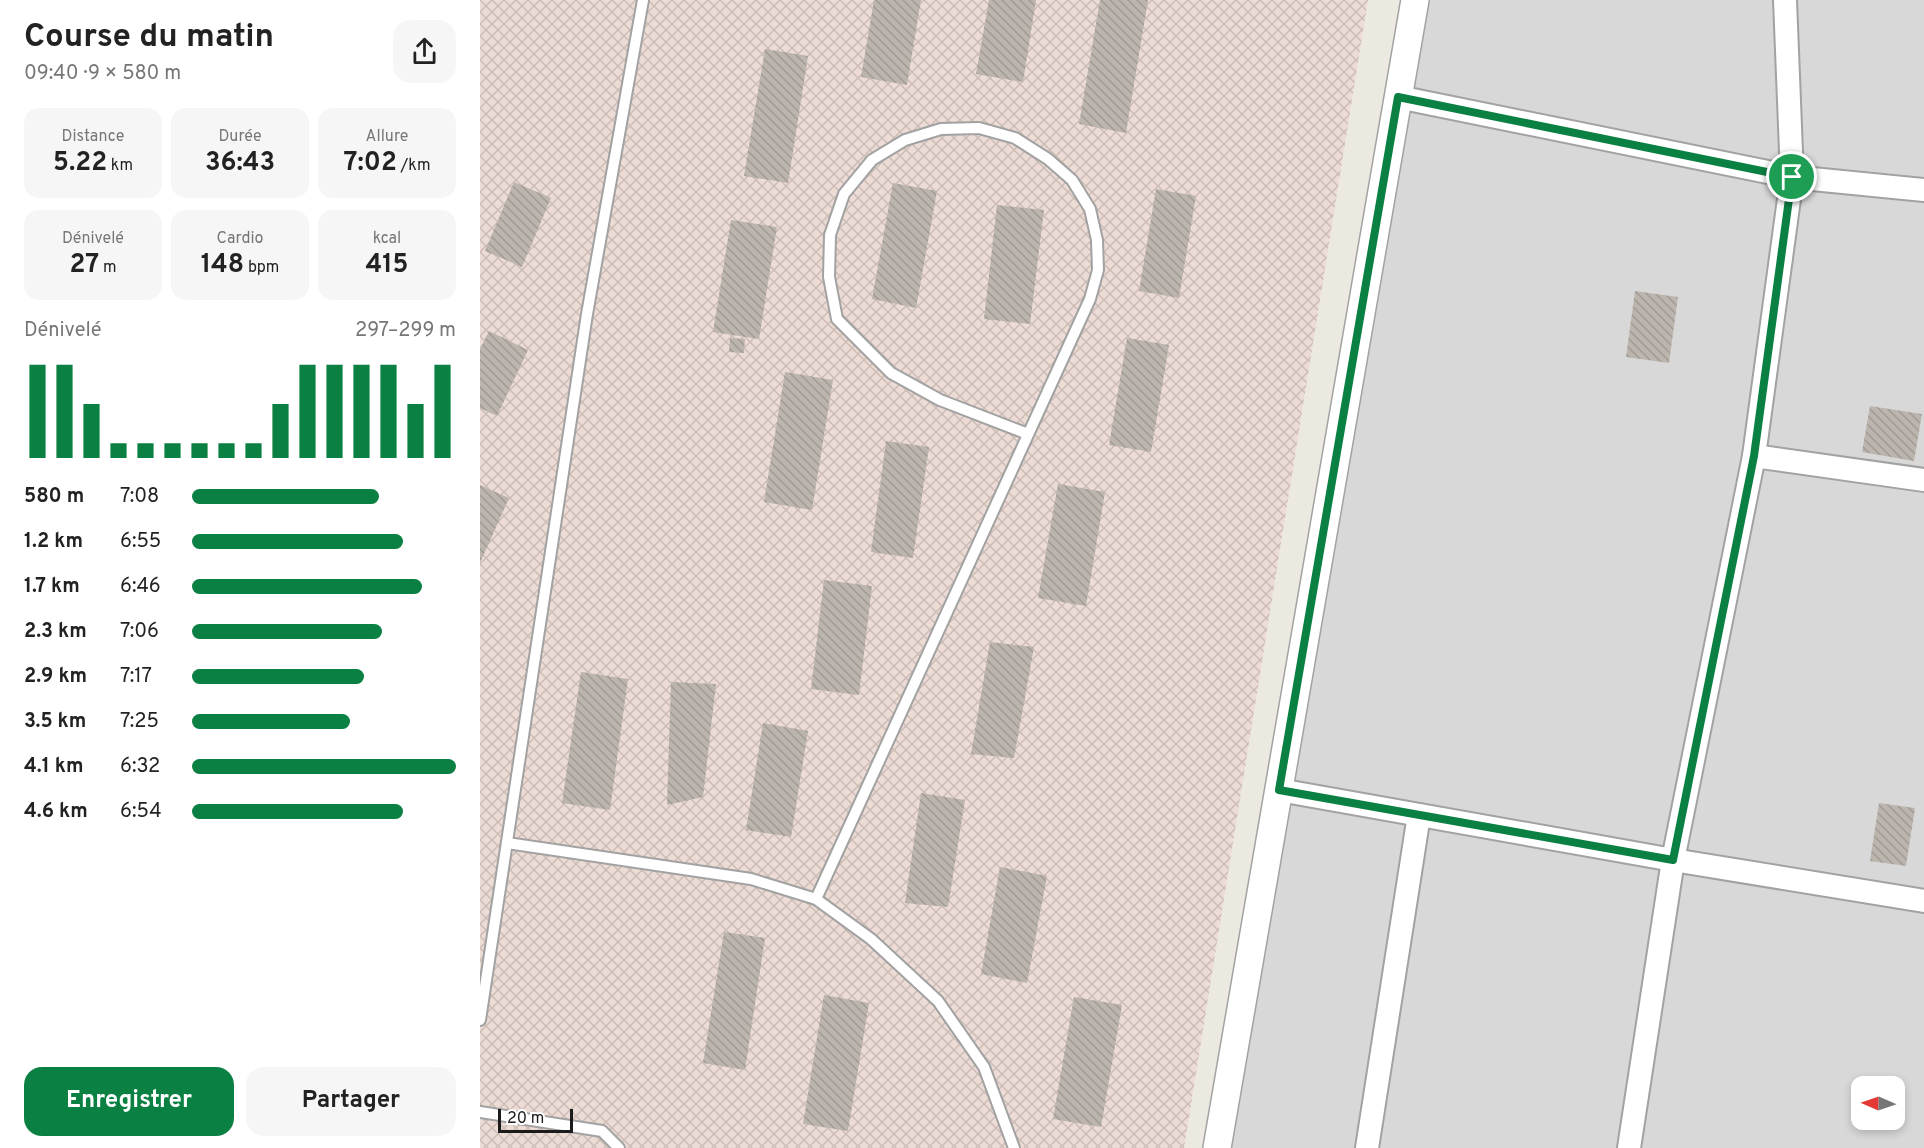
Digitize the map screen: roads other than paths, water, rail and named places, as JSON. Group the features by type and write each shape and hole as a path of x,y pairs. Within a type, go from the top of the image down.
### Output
{"street":[{"path":"1217,1148 1414,0"},
{"path":"1629,1148 1673,860 1754,456 1792,177 1785,0"},
{"path":"1398,97 1792,177 1924,190"},
{"path":"1754,456 1924,480"},
{"path":"1279,790 1673,860 1924,901"},
{"path":"1367,1148 1419,815"}],"lane":[{"path":"480,1020 587,314 643,0"},
{"path":"816,899 1090,299 1098,270 1097,240 1090,209 1072,180 1048,159 1015,138 979,128 941,129 905,140 872,160 844,194 830,235 829,277 837,319 891,373 940,400 1028,434"},
{"path":"507,843 751,879 816,899 871,939 938,1001 984,1067 1014,1148"},
{"path":"480,1112 602,1131 620,1148"}]}
